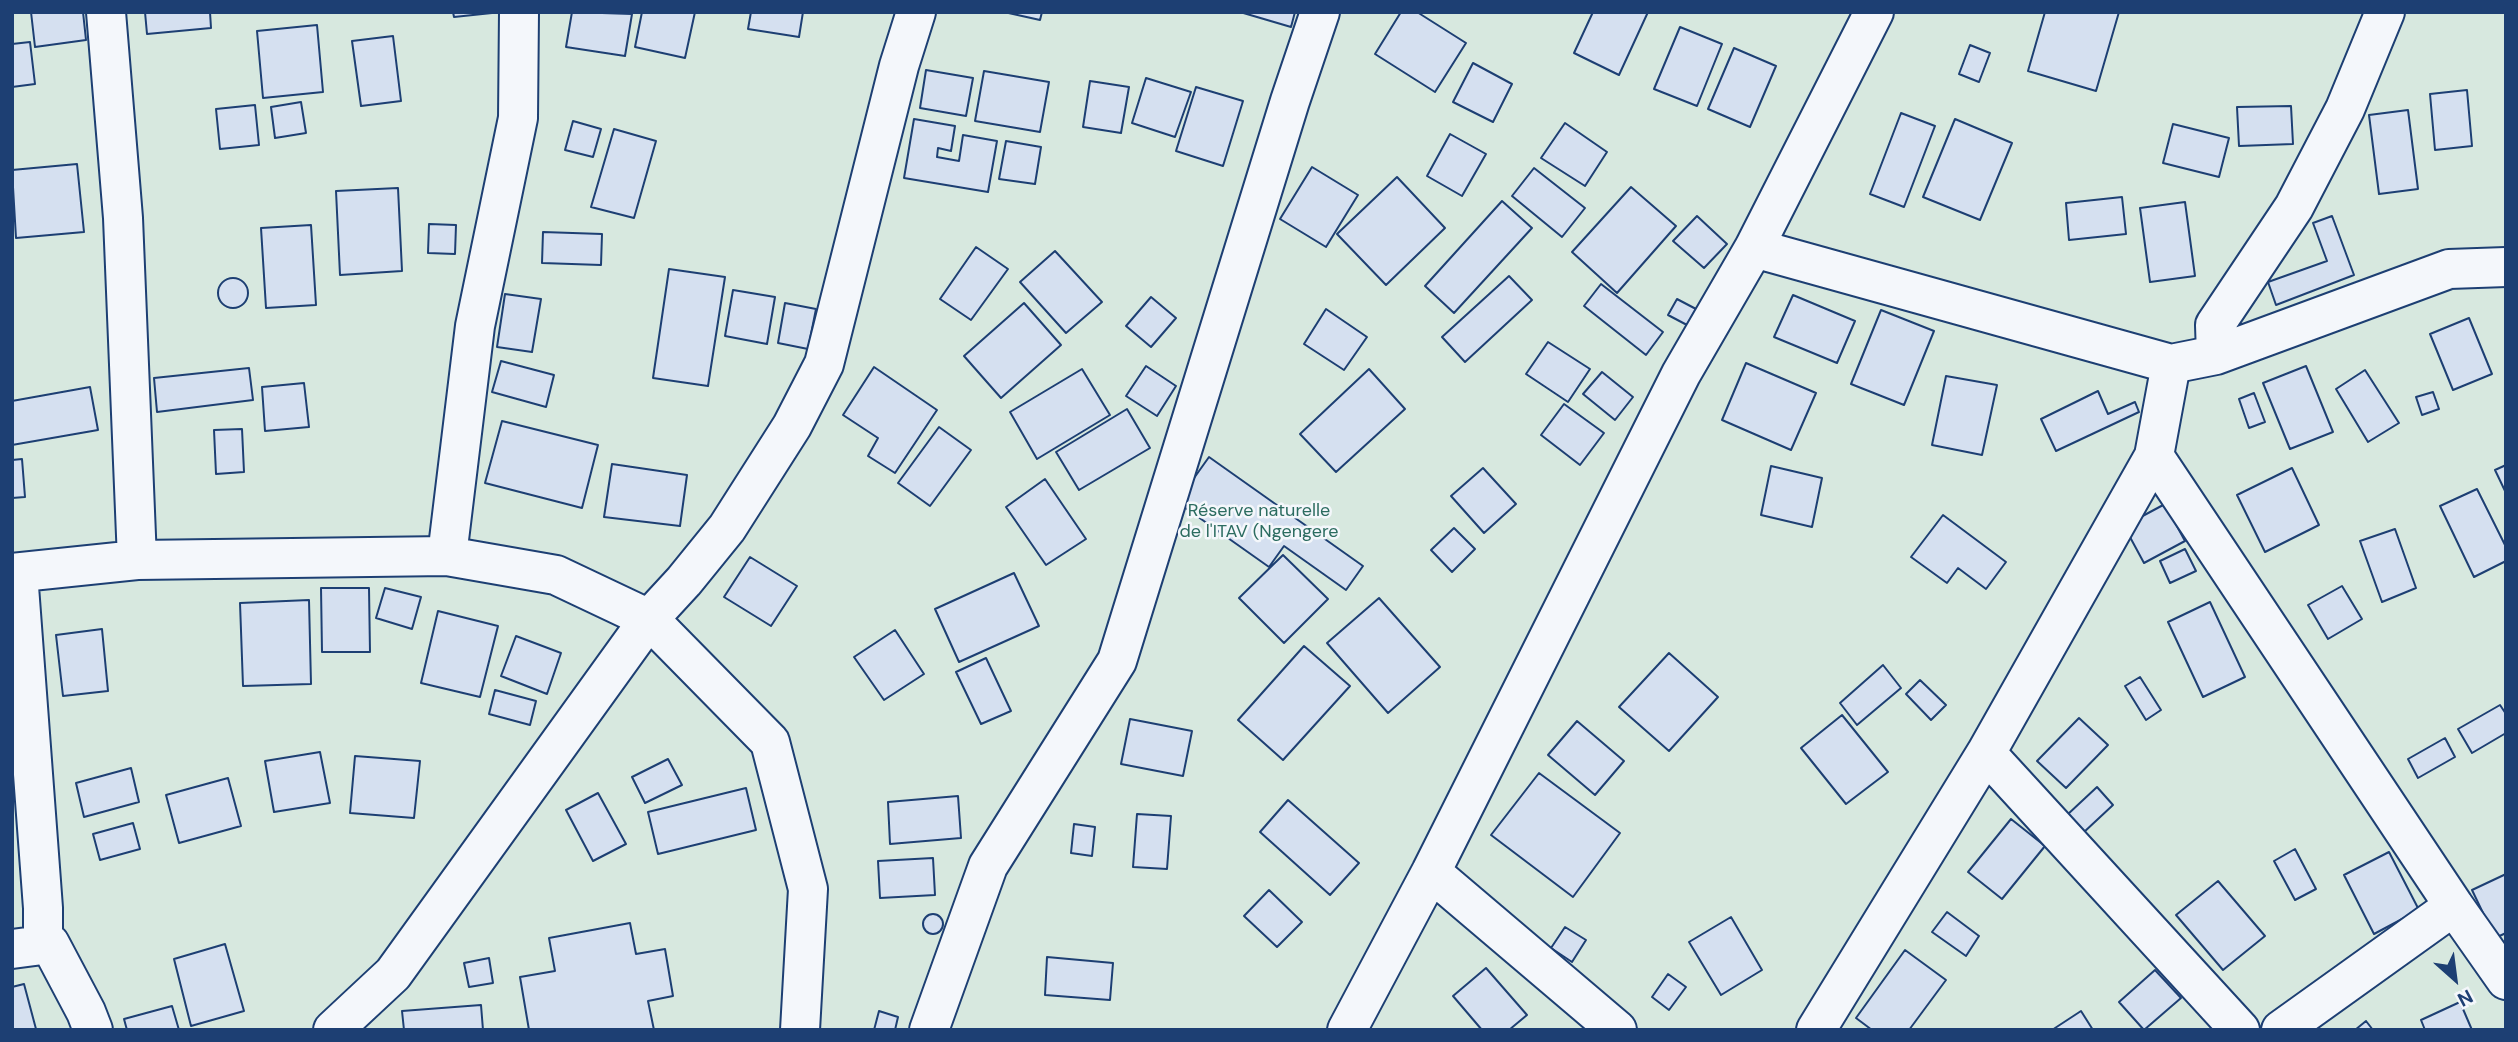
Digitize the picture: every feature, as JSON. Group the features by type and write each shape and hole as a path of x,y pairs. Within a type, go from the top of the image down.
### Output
{"street":[{"path":"106,12 122,218 137,560"},
{"path":"447,555 475,326 518,118 519,12"},
{"path":"333,1030 393,974 649,618 684,581 726,528 792,426 824,363 899,66 916,12"},
{"path":"929,1030 988,866 1117,661 1320,12"},
{"path":"1347,1030 1431,872 1681,374 1754,248 1874,12"},
{"path":"2216,355 2215,325 2294,207 2345,109 2385,12"},
{"path":"1754,248 2171,363 2216,355 2449,269 2505,269"},
{"path":"1816,1030 1986,753 2154,456 2171,363"},
{"path":"2154,456 2506,980"},
{"path":"93,1030 50,944 27,947 40,867 15,573 137,560 447,555 556,575 649,618 770,742 808,889 800,1030"},
{"path":"1986,753 2240,1030"},
{"path":"1431,872 1617,1030"},
{"path":"2281,1030 2454,906"}],"green space":[{"name":"Réserve naturelle de l'ITAV (Ngengere","path":"12,12 2506,12 2506,1030 12,1030"}],"building":[{"path":"31,12 83,12 86,40 35,47"},
{"path":"145,12 210,12 211,28 147,34"},
{"path":"453,12 492,12 492,13 454,17"},
{"path":"572,12 632,14 625,56 566,47"},
{"path":"642,12 695,12 685,58 635,47"},
{"path":"751,12 803,12 799,37 748,29"},
{"path":"1004,12 1042,12 1040,20"},
{"path":"1240,12 1295,12 1291,27"},
{"path":"1401,12 1417,12 1466,43 1435,92 1375,54"},
{"path":"1593,12 1648,12 1619,75 1574,53"},
{"path":"2045,12 2119,12 2096,91 2028,71"},
{"path":"317,25 323,92 263,98 257,31"},
{"path":"1680,27 1722,44 1697,106 1654,89"},
{"path":"393,36 401,101 361,106 352,41"},
{"path":"30,42 35,84 12,87 12,44"},
{"path":"1970,45 1990,53 1979,82 1959,74"},
{"path":"1734,48 1776,66 1750,127 1708,109"},
{"path":"1473,63 1512,84 1493,122 1453,102"},
{"path":"926,70 973,78 966,116 920,108"},
{"path":"984,71 1049,82 1040,132 975,121"},
{"path":"1146,78 1191,92 1175,137 1132,123"},
{"path":"1090,81 1129,87 1121,133 1083,127"},
{"path":"1196,87 1243,101 1223,166 1176,151"},
{"path":"2467,90 2472,146 2435,150 2430,94"},
{"path":"301,102 306,133 275,138 271,107"},
{"path":"255,105 259,145 220,149 216,109"},
{"path":"2291,106 2293,144 2239,146 2237,107"},
{"path":"2408,110 2418,189 2379,194 2369,115"},
{"path":"1901,113 1935,126 1904,207 1870,194"},
{"path":"914,119 955,126 951,151 938,148 937,157 959,161 963,135 997,141 988,192 904,178"},
{"path":"1955,119 2012,143 1980,220 1923,197"},
{"path":"573,121 601,129 593,157 565,150"},
{"path":"1565,123 1607,152 1585,186 1541,158"},
{"path":"2173,124 2229,138 2219,177 2163,163"},
{"path":"614,129 656,141 634,218 591,207"},
{"path":"1450,134 1486,154 1462,196 1427,176"},
{"path":"1006,141 1041,147 1035,184 999,179"},
{"path":"77,164 84,232 16,238 12,170"},
{"path":"1312,167 1358,195 1326,247 1280,219"},
{"path":"1534,168 1585,208 1562,237 1512,196"},
{"path":"1397,177 1445,228 1386,285 1337,234"},
{"path":"1631,187 1676,226 1617,293 1572,252"},
{"path":"398,188 402,271 340,275 336,191"},
{"path":"2122,197 2126,234 2069,240 2066,203"},
{"path":"1502,201 1532,228 1454,313 1425,286"},
{"path":"2185,202 2195,276 2150,282 2140,208"},
{"path":"1697,216 1727,244 1704,268 1673,241"},
{"path":"2332,216 2354,275 2276,305 2268,282 2327,261 2313,223"},
{"path":"429,224 456,225 455,254 428,253"},
{"path":"311,225 316,305 266,308 261,228"},
{"path":"543,232 602,234 601,265 542,263"},
{"path":"976,247 1008,269 971,320 940,299"},
{"path":"1055,251 1102,302 1066,333 1020,282"},
{"path":"669,269 725,277 708,386 653,378"},
{"path":"1509,276 1532,300 1465,362 1442,337"},
{"path":"233,278 244,282 248,293 244,304 233,308 222,304 218,293 222,282"},
{"path":"1601,284 1663,332 1646,355 1584,306"},
{"path":"733,290 775,297 767,344 725,336"},
{"path":"505,294 541,299 532,352 497,347"},
{"path":"1793,295 1855,321 1837,363 1774,337"},
{"path":"1151,297 1176,318 1151,347 1126,326"},
{"path":"1677,299 1696,309 1687,325 1668,315"},
{"path":"785,303 816,309 808,349 778,343"},
{"path":"1024,303 1061,345 1001,398 964,356"},
{"path":"1326,309 1367,337 1344,370 1304,344"},
{"path":"1881,310 1934,331 1904,405 1851,384"},
{"path":"2469,318 2492,374 2453,390 2430,334"},
{"path":"1548,342 1590,369 1568,402 1526,374"},
{"path":"501,361 554,375 546,407 492,392"},
{"path":"1746,363 1816,393 1791,450 1722,420"},
{"path":"1146,366 1176,386 1157,416 1126,396"},
{"path":"2306,366 2333,432 2290,449 2263,383"},
{"path":"874,367 937,410 895,473 868,456 878,438 843,415"},
{"path":"249,368 253,400 157,412 154,378"},
{"path":"1082,369 1110,415 1037,459 1010,412"},
{"path":"1369,369 1405,409 1336,472 1300,434"},
{"path":"2365,370 2399,423 2368,442 2336,389"},
{"path":"1602,372 1633,397 1615,420 1583,394"},
{"path":"1946,376 1997,385 1982,455 1932,445"},
{"path":"304,383 309,427 265,431 262,387"},
{"path":"90,387 98,430 12,445 12,401"},
{"path":"2098,391 2108,414 2135,402 2139,412 2056,451 2041,419"},
{"path":"2433,392 2439,409 2422,415 2416,397"},
{"path":"2254,393 2265,422 2249,428 2239,399"},
{"path":"1564,404 1604,433 1580,465 1541,435"},
{"path":"1127,409 1150,448 1079,490 1056,452"},
{"path":"502,421 598,445 582,508 485,483"},
{"path":"939,427 971,450 930,506 898,483"},
{"path":"242,429 244,472 216,474 214,430"},
{"path":"1209,457 1363,566 1346,590 1284,546 1269,567 1177,502"},
{"path":"22,459 25,497 12,498 12,460"},
{"path":"612,464 687,475 680,526 604,517"},
{"path":"2506,465 2506,493 2495,470"},
{"path":"1771,466 1822,478 1812,527 1761,515"},
{"path":"1483,468 1516,504 1484,533 1451,496"},
{"path":"2292,468 2319,525 2265,552 2237,495"},
{"path":"1045,479 1086,539 1046,565 1006,507"},
{"path":"2477,489 2506,547 2506,561 2474,577 2440,506"},
{"path":"2165,504 2185,541 2144,563 2124,526"},
{"path":"1943,515 2006,562 1986,589 1958,568 1947,583 1911,557"},
{"path":"1454,528 1475,549 1452,572 1431,550"},
{"path":"2395,529 2416,588 2382,602 2360,541"},
{"path":"2185,549 2196,571 2170,583 2160,561"},
{"path":"1283,555 1328,599 1284,643 1239,598"},
{"path":"750,557 797,586 771,626 724,597"},
{"path":"1014,573 1039,626 959,662 935,609"},
{"path":"2342,586 2362,619 2328,639 2308,605"},
{"path":"321,588 369,588 370,652 322,652"},
{"path":"385,588 421,597 412,629 376,618"},
{"path":"1379,598 1440,667 1388,713 1327,643"},
{"path":"309,600 311,684 243,686 240,603"},
{"path":"2210,602 2245,677 2203,697 2168,622"},
{"path":"438,611 498,626 480,697 421,683"},
{"path":"102,629 108,691 63,696 56,635"},
{"path":"895,630 924,674 884,700 854,657"},
{"path":"516,636 561,653 547,694 501,676"},
{"path":"1304,646 1350,686 1283,760 1238,720"},
{"path":"1669,653 1718,697 1669,751 1619,707"},
{"path":"986,658 1011,711 981,724 956,672"},
{"path":"1883,665 1901,688 1857,725 1840,703"},
{"path":"2140,677 2161,710 2146,720 2125,686"},
{"path":"1920,680 1946,705 1931,720 1906,694"},
{"path":"495,690 536,701 530,725 489,714"},
{"path":"2500,705 2506,714 2506,733 2472,753 2458,729"},
{"path":"1842,715 1888,772 1846,804 1801,748"},
{"path":"2079,718 2108,745 2066,788 2037,761"},
{"path":"1130,719 1192,731 1183,776 1121,764"},
{"path":"1577,721 1624,761 1595,795 1548,755"},
{"path":"2445,738 2455,757 2418,778 2408,759"},
{"path":"320,752 330,803 274,812 265,761"},
{"path":"355,756 420,761 414,818 350,813"},
{"path":"668,759 682,785 645,803 632,777"},
{"path":"131,768 139,802 84,817 76,783"},
{"path":"1539,773 1620,833 1573,897 1491,835"},
{"path":"228,778 241,826 179,843 166,795"},
{"path":"2097,787 2113,805 2083,833 2067,815"},
{"path":"746,788 756,830 658,854 648,812"},
{"path":"598,793 626,844 593,861 566,810"},
{"path":"958,796 961,838 890,844 888,802"},
{"path":"1288,800 1359,863 1330,895 1260,832"},
{"path":"1137,814 1171,816 1167,869 1133,867"},
{"path":"2011,819 2045,846 2002,899 1968,872"},
{"path":"133,823 140,849 100,860 93,834"},
{"path":"1074,824 1095,827 1092,856 1071,853"},
{"path":"2295,849 2316,889 2295,900 2274,861"},
{"path":"2389,852 2419,910 2374,934 2344,875"},
{"path":"933,858 935,895 880,898 878,861"},
{"path":"2506,874 2506,933 2495,938 2472,890"},
{"path":"2218,881 2265,936 2223,970 2176,915"},
{"path":"1269,890 1302,922 1277,947 1244,916"},
{"path":"1947,912 1979,936 1966,956 1932,932"},
{"path":"929,914 937,914 943,924 937,934 929,934 923,928 923,920"},
{"path":"1731,917 1762,970 1721,995 1689,942"},
{"path":"630,923 636,954 665,949 673,996 648,1001 654,1030 529,1030 520,977 555,971 549,938"},
{"path":"1565,927 1586,940 1572,962 1551,948"},
{"path":"225,944 244,1011 191,1026 174,959"},
{"path":"1905,950 1946,980 1909,1030 1872,1030 1856,1018"},
{"path":"1047,957 1113,963 1110,1000 1045,995"},
{"path":"489,958 493,983 469,987 464,963"},
{"path":"1486,968 1527,1015 1509,1030 1482,1030 1453,996"},
{"path":"2155,970 2181,998 2144,1030 2119,1002"},
{"path":"1668,974 1686,987 1669,1010 1652,997"},
{"path":"24,984 36,1029 12,1030 12,987"},
{"path":"2460,1002 2472,1030 2425,1030 2421,1020"},
{"path":"481,1005 483,1030 404,1030 402,1011"},
{"path":"172,1006 179,1030 127,1030 124,1019"},
{"path":"879,1011 898,1017 895,1030 874,1030"},
{"path":"2081,1011 2093,1030 2052,1030"},
{"path":"2366,1021 2373,1030 2355,1030"}]}
